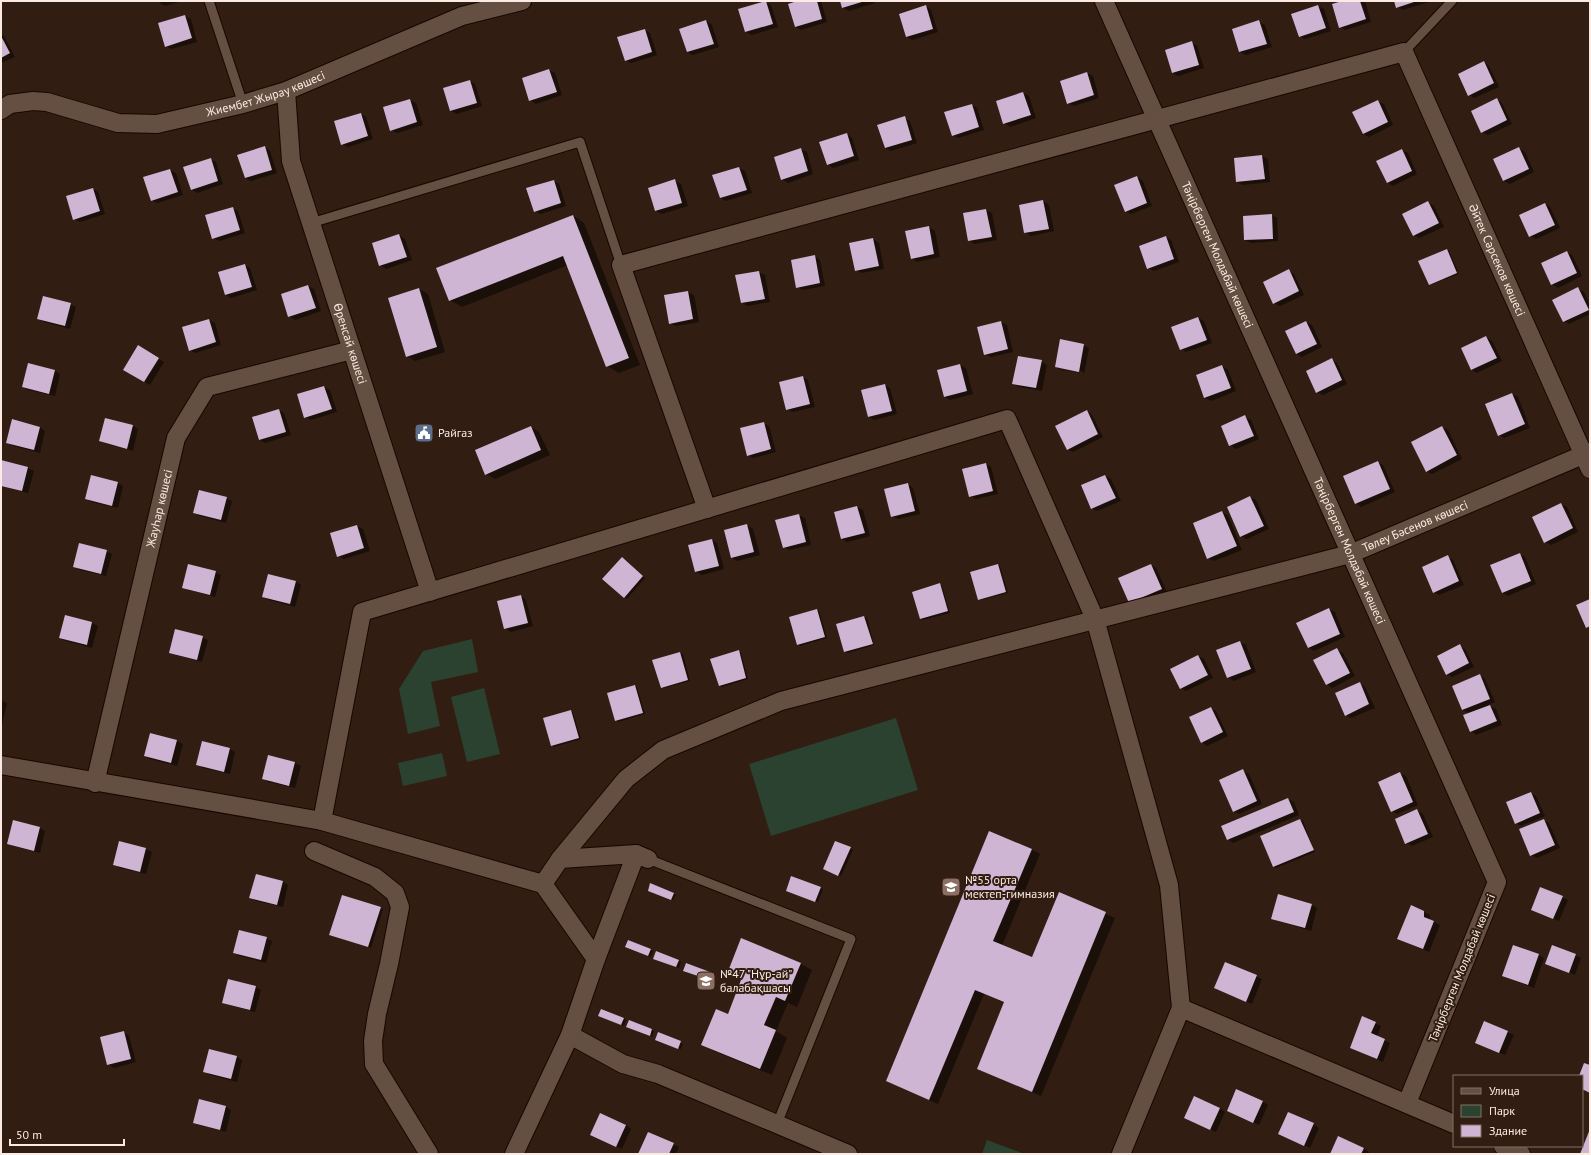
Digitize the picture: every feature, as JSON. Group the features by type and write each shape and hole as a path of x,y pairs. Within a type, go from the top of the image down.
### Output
{"street":[{"name":"Жиембет Жырау көшесі","path":"1,110 10,104 33,101 47,102 118,123 157,124 243,104 286,91 462,16 522,1"},
{"name":"Тәңірберген Молдабай көшесі","path":"1104,1 1497,882 1407,1103"},
{"path":"707,509 621,265 1404,52"},
{"name":"Әйтек Сәрсеков көшесі","path":"1404,52 1588,458"},
{"name":"Өренсай көшесі","path":"286,91 291,161 430,592"},
{"name":"ЖауҺар көшесі","path":"95,783 176,438 207,387 352,350"},
{"path":"322,822 362,612 1007,419 1095,619 1169,885 1181,1008 1122,1154"},
{"name":"Төлеу Бәсенов көшесі","path":"542,884 560,859 626,779 663,750 781,701 1350,554 1588,458"},
{"path":"1,766 322,822 542,884 596,959"},
{"path":"314,851 375,878 395,893 400,907 389,964 377,1014 373,1041 374,1064 429,1154"},
{"path":"514,1154 570,1035 596,959 642,857 560,859"},
{"path":"1181,1008 1453,1124"},
{"path":"570,1035 624,1064 658,1074 848,1154"},
{"path":"1505,1147 1521,1154"}],"lane":[{"path":"209,1 243,104"},
{"path":"1404,52 1452,1"},
{"path":"311,223 580,142 621,265"},
{"path":"642,857 851,939 777,1124"}],"green space":[{"path":"472,639 478,672 431,682 440,726 408,734 399,689 423,651"},
{"path":"484,688 500,754 467,762 451,697"},
{"path":"896,718 918,790 771,836 749,764"},
{"path":"442,753 447,776 403,786 398,763"},
{"path":"987,1140 1025,1154 982,1154"}],"building":[{"path":"766,1 773,24 745,32 738,9"},
{"path":"797,1 817,1 822,19 795,27 788,4"},
{"path":"840,1 865,1 842,8"},
{"path":"1342,1 1360,1 1366,19 1339,28 1332,4"},
{"path":"1394,1 1417,1 1396,8"},
{"path":"926,5 933,29 906,37 899,14"},
{"path":"1318,5 1326,28 1299,37 1291,14"},
{"path":"185,15 192,38 165,47 158,23"},
{"path":"706,20 714,44 687,52 679,29"},
{"path":"1259,20 1267,44 1239,52 1232,29"},
{"path":"645,29 652,52 625,61 617,37"},
{"path":"1,36 10,53 1,58"},
{"path":"1192,41 1199,65 1172,73 1165,50"},
{"path":"1484,61 1494,83 1468,96 1458,74"},
{"path":"549,69 557,92 529,101 522,78"},
{"path":"1087,72 1094,95 1067,104 1060,81"},
{"path":"470,80 477,103 450,111 443,88"},
{"path":"1023,92 1031,115 1003,124 996,101"},
{"path":"1497,98 1507,120 1481,133 1471,111"},
{"path":"410,99 417,122 390,131 383,107"},
{"path":"1378,100 1388,122 1363,134 1352,112"},
{"path":"972,104 979,127 952,136 944,112"},
{"path":"361,113 368,136 341,145 334,121"},
{"path":"905,116 912,140 885,148 877,125"},
{"path":"847,133 854,156 827,165 819,142"},
{"path":"265,146 272,170 245,178 237,155"},
{"path":"1519,147 1529,169 1503,181 1493,159"},
{"path":"801,148 808,171 781,180 774,157"},
{"path":"1402,149 1412,171 1387,183 1376,161"},
{"path":"1262,155 1265,179 1236,182 1234,158"},
{"path":"211,158 218,181 191,190 183,167"},
{"path":"739,167 747,190 720,198 712,175"},
{"path":"170,169 178,192 151,201 143,177"},
{"path":"1137,176 1147,203 1125,212 1114,185"},
{"path":"675,179 682,203 655,211 648,188"},
{"path":"554,180 561,203 534,212 526,188"},
{"path":"93,188 100,211 73,220 66,196"},
{"path":"1043,200 1049,229 1024,233 1019,205"},
{"path":"1428,201 1439,223 1413,236 1402,214"},
{"path":"1545,203 1555,225 1529,237 1519,215"},
{"path":"233,207 240,230 212,239 205,215"},
{"path":"986,209 992,237 968,241 963,213"},
{"path":"1272,214 1273,239 1244,240 1243,216"},
{"path":"573,215 629,358 606,367 563,256 449,301 436,268"},
{"path":"929,226 934,254 911,259 905,231"},
{"path":"399,234 407,257 379,266 372,243"},
{"path":"1166,236 1174,259 1147,269 1139,246"},
{"path":"873,238 879,266 855,271 849,243"},
{"path":"1447,249 1457,273 1429,285 1418,261"},
{"path":"1567,251 1577,273 1551,285 1541,263"},
{"path":"815,255 820,283 796,288 791,260"},
{"path":"245,264 252,287 225,295 218,272"},
{"path":"1289,269 1299,291 1273,304 1263,282"},
{"path":"759,271 765,299 741,303 735,275"},
{"path":"308,285 316,308 288,317 281,294"},
{"path":"1578,287 1589,310 1563,322 1552,300"},
{"path":"419,288 437,347 406,357 388,298"},
{"path":"688,291 693,319 669,324 664,295"},
{"path":"43,296 71,303 65,326 37,319"},
{"path":"1198,317 1207,340 1180,350 1171,327"},
{"path":"209,319 216,342 189,351 182,327"},
{"path":"1001,321 1008,349 984,355 977,327"},
{"path":"1306,321 1317,344 1296,354 1285,331"},
{"path":"1486,336 1497,358 1471,370 1461,348"},
{"path":"1060,339 1084,344 1079,372 1055,367"},
{"path":"138,345 159,358 144,382 123,370"},
{"path":"1018,356 1042,360 1036,388 1012,384"},
{"path":"1332,358 1342,380 1316,393 1306,371"},
{"path":"28,363 55,370 49,394 22,387"},
{"path":"960,364 967,391 944,397 937,370"},
{"path":"1222,365 1231,388 1204,398 1196,375"},
{"path":"803,376 810,404 786,410 779,382"},
{"path":"885,384 892,411 868,417 861,390"},
{"path":"324,386 332,409 304,418 297,394"},
{"path":"1512,393 1525,424 1498,436 1485,404"},
{"path":"279,409 286,432 259,440 252,417"},
{"path":"1087,410 1098,434 1067,450 1055,426"},
{"path":"1245,415 1254,436 1229,446 1221,426"},
{"path":"105,418 133,425 127,449 99,441"},
{"path":"12,419 40,427 34,450 6,443"},
{"path":"764,422 771,449 747,456 740,428"},
{"path":"531,426 541,450 485,475 475,450"},
{"path":"1442,426 1457,455 1426,472 1411,442"},
{"path":"1,460 28,467 22,491 1,486"},
{"path":"1378,461 1390,489 1355,504 1343,476"},
{"path":"986,463 993,491 969,497 962,469"},
{"path":"91,475 118,482 112,506 85,499"},
{"path":"1105,475 1116,498 1091,509 1081,485"},
{"path":"908,483 915,511 891,517 884,489"},
{"path":"199,490 227,497 221,520 193,513"},
{"path":"1250,496 1264,526 1240,537 1227,507"},
{"path":"1561,503 1573,528 1544,543 1532,517"},
{"path":"857,506 865,533 841,539 834,512"},
{"path":"1222,511 1237,546 1207,559 1193,523"},
{"path":"799,514 806,542 783,548 775,520"},
{"path":"747,524 754,552 731,558 724,530"},
{"path":"357,525 364,548 337,557 330,533"},
{"path":"712,539 719,566 695,572 688,545"},
{"path":"79,543 107,550 101,574 73,567"},
{"path":"1520,553 1531,581 1502,593 1490,565"},
{"path":"1448,555 1459,581 1433,593 1422,567"},
{"path":"622,557 643,576 624,598 602,579"},
{"path":"188,564 216,571 210,595 182,588"},
{"path":"998,564 1006,592 978,600 970,572"},
{"path":"1151,564 1162,589 1129,603 1118,578"},
{"path":"268,574 296,581 290,604 262,597"},
{"path":"940,583 948,611 920,619 912,592"},
{"path":"521,595 528,623 504,629 497,601"},
{"path":"1590,599 1590,626 1586,628 1576,605"},
{"path":"1329,608 1340,634 1308,648 1296,623"},
{"path":"817,609 825,637 797,645 789,617"},
{"path":"65,615 92,622 87,645 59,638"},
{"path":"864,616 873,644 844,652 836,624"},
{"path":"175,629 203,636 197,660 169,653"},
{"path":"1240,641 1251,669 1227,678 1216,650"},
{"path":"1460,644 1469,663 1446,675 1437,656"},
{"path":"1337,648 1350,673 1326,685 1313,660"},
{"path":"739,650 746,678 719,686 710,659"},
{"path":"680,652 688,680 661,688 652,660"},
{"path":"1198,655 1208,675 1180,689 1170,669"},
{"path":"1480,674 1490,699 1462,710 1452,686"},
{"path":"1360,682 1369,704 1345,716 1335,693"},
{"path":"635,685 643,713 615,721 607,693"},
{"path":"1490,705 1497,721 1470,732 1463,715"},
{"path":"1211,707 1223,732 1201,743 1189,717"},
{"path":"571,710 579,738 551,746 543,718"},
{"path":"150,733 177,740 171,763 144,756"},
{"path":"202,741 230,748 224,772 196,765"},
{"path":"268,755 295,762 289,786 262,779"},
{"path":"1243,769 1257,801 1233,812 1219,780"},
{"path":"1400,772 1413,802 1391,812 1378,782"},
{"path":"1531,792 1540,813 1515,824 1506,802"},
{"path":"1288,798 1294,812 1227,840 1221,826"},
{"path":"1417,809 1428,834 1405,844 1395,819"},
{"path":"1300,819 1314,850 1273,867 1260,836"},
{"path":"1544,819 1555,845 1530,856 1519,829"},
{"path":"13,820 40,827 34,851 7,844"},
{"path":"989,831 1032,849 993,941 1032,957 1059,892 1106,912 1032,1092 977,1069 1004,1002 975,990 929,1100 886,1081"},
{"path":"119,841 146,848 140,872 113,865"},
{"path":"835,841 851,847 838,876 823,869"},
{"path":"256,874 283,881 277,905 249,898"},
{"path":"791,876 821,887 815,902 786,891"},
{"path":"650,883 674,893 671,900 648,891"},
{"path":"1540,887 1563,896 1553,919 1531,910"},
{"path":"1278,894 1312,904 1305,928 1271,919"},
{"path":"342,895 381,907 368,947 329,935"},
{"path":"1411,905 1424,911 1424,917 1434,921 1423,949 1397,939"},
{"path":"239,930 267,937 261,960 233,953"},
{"path":"741,938 801,963 785,1001 776,997 764,1025 776,1030 760,1069 701,1045 716,1009 728,1014 741,980 727,974"},
{"path":"628,940 651,949 648,956 625,947"},
{"path":"1513,945 1539,954 1528,985 1502,976"},
{"path":"1552,945 1576,954 1569,973 1545,964"},
{"path":"656,951 679,960 676,967 653,959"},
{"path":"1225,962 1257,975 1246,1002 1214,988"},
{"path":"686,963 710,972 707,979 683,971"},
{"path":"228,979 256,986 250,1010 222,1003"},
{"path":"601,1009 624,1018 621,1025 598,1016"},
{"path":"1362,1016 1376,1022 1371,1033 1385,1039 1377,1059 1350,1048"},
{"path":"629,1020 652,1029 650,1036 626,1027"},
{"path":"1484,1021 1508,1031 1499,1053 1475,1043"},
{"path":"124,1031 131,1059 107,1065 100,1037"},
{"path":"658,1032 681,1041 678,1049 655,1040"},
{"path":"209,1049 237,1056 231,1079 203,1072"},
{"path":"1584,1063 1590,1065 1590,1093 1583,1090 1583,1075 1579,1075"},
{"path":"1236,1089 1263,1101 1253,1123 1227,1111"},
{"path":"1194,1096 1220,1108 1210,1130 1184,1118"},
{"path":"199,1099 226,1106 220,1130 193,1123"},
{"path":"1288,1112 1314,1123 1304,1146 1278,1134"},
{"path":"600,1113 626,1125 616,1147 590,1135"},
{"path":"1590,1129 1590,1154 1580,1154"},
{"path":"648,1132 674,1143 669,1154 638,1154"},
{"path":"1338,1136 1364,1148 1361,1154 1330,1154"}],"place":[{"name":"Райгаз","path":"424,433"},
{"name":"№55 орта мектеп-гимназия","path":"951,887"},
{"name":"№47 \"Нұр-ай\" балабақшасы","path":"706,981"}]}
